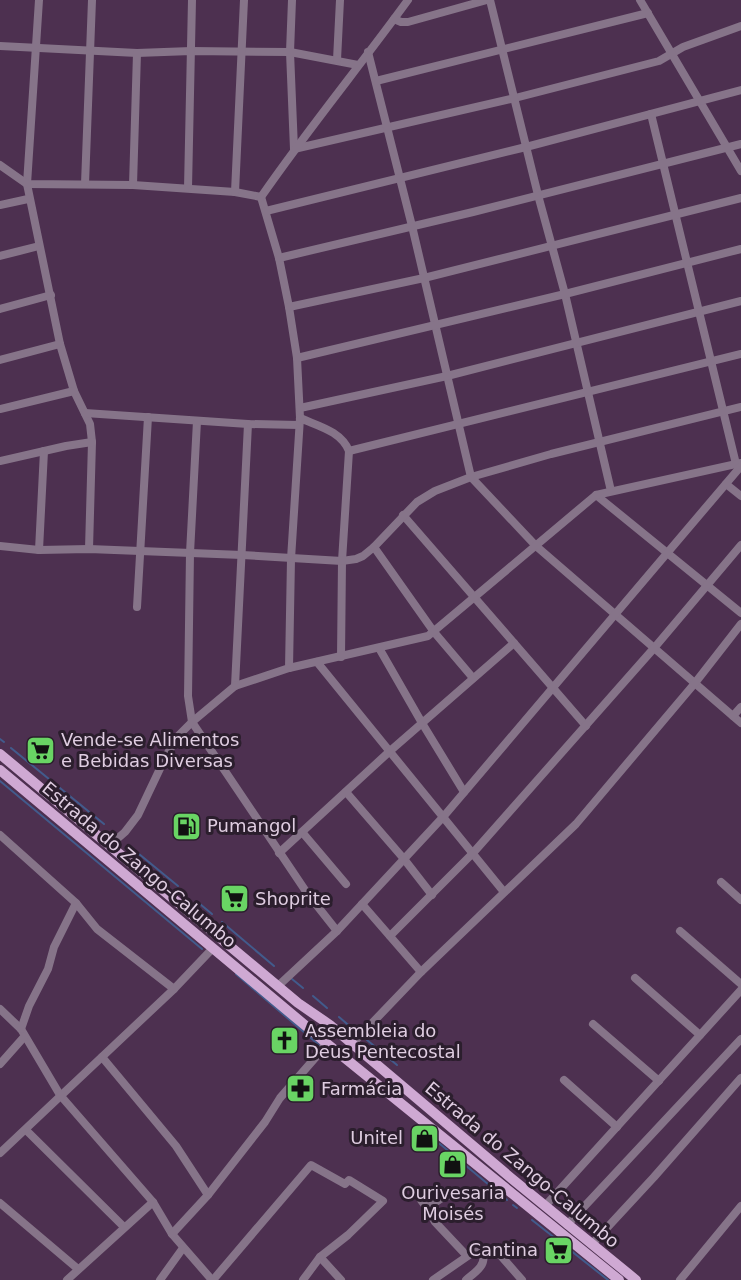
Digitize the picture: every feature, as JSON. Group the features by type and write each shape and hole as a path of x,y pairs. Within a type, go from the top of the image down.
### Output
{"main road":[{"name":"Estrada do Zango-Calumbo","path":"0,754 636,1280"},
{"name":"Estrada do Zango-Calumbo","path":"0,770 325,1042 619,1280"}],"street":[{"path":"39,0 27,184 28,199 60,344 74,391 90,424 92,442 89,549"},
{"path":"85,184 92,0"},
{"path":"188,188 192,0"},
{"path":"236,192 244,0"},
{"path":"292,0 290,52 294,150"},
{"path":"337,60 340,0"},
{"path":"261,197 408,0"},
{"path":"394,19 408,22 488,0 503,49 538,195 565,294 611,491"},
{"path":"640,0 741,171"},
{"path":"376,81 648,13"},
{"path":"294,150 515,98 659,61 741,26"},
{"path":"0,46 137,53 290,52 358,65"},
{"path":"368,52 471,477 536,546 741,723"},
{"path":"133,185 137,53"},
{"path":"266,211 526,147 741,90"},
{"path":"278,986 337,931 444,816 726,484 739,464 709,362 651,114"},
{"path":"279,258 741,144"},
{"path":"0,165 27,184 188,188 236,192 261,197"},
{"path":"261,197 279,258 289,307 297,358 300,408 291,559 289,668"},
{"path":"289,307 424,278 741,198"},
{"path":"0,205 28,199"},
{"path":"0,256 39,246"},
{"path":"297,358 435,326 741,249"},
{"path":"0,309 51,295"},
{"path":"300,408 447,376 741,301"},
{"path":"0,360 60,344"},
{"path":"349,451 741,354"},
{"path":"0,409 74,391"},
{"path":"0,546 39,550 89,549 342,561 356,559 374,547 417,502 435,491 471,477 551,454 741,407"},
{"path":"85,413 248,424 299,421 336,434 345,442 349,451 342,561 341,657"},
{"path":"137,607 148,417"},
{"path":"197,421 190,553 188,696 192,722 279,853 337,931"},
{"path":"236,686 248,424"},
{"path":"0,461 92,442"},
{"path":"39,550 44,451"},
{"path":"110,846 138,815 178,736 236,686 289,668 423,638 434,632 596,495 739,464"},
{"path":"726,484 741,496"},
{"path":"596,495 741,613"},
{"path":"403,515 586,726"},
{"path":"390,936 473,853 655,647 741,545"},
{"path":"374,547 434,632 473,678"},
{"path":"352,1044 421,972 576,824 741,624"},
{"path":"279,853 390,751 514,643"},
{"path":"378,648 465,792"},
{"path":"317,662 504,892"},
{"path":"733,716 741,707"},
{"path":"346,792 432,895"},
{"path":"302,832 346,884"},
{"path":"0,834 76,903 97,929 174,989"},
{"path":"721,882 741,900"},
{"path":"0,1064 22,1033 29,1006 48,969 54,947 76,903"},
{"path":"362,904 421,972"},
{"path":"680,931 741,984"},
{"path":"0,1153 174,989 213,948"},
{"path":"635,978 700,1035"},
{"path":"545,1206 741,990"},
{"path":"0,1009 22,1033 60,1095 153,1202 172,1234 213,1280 311,1165 345,1184 349,1180 382,1201 348,1235 320,1257 303,1280"},
{"path":"593,1024 659,1081"},
{"path":"567,1225 741,1039"},
{"path":"172,1234 208,1195 265,1122 280,1098 322,1050 325,1042"},
{"path":"102,1057 176,1146 208,1195"},
{"path":"592,1244 741,1078"},
{"path":"564,1080 616,1127"},
{"path":"26,1130 124,1227"},
{"path":"463,1194 445,1196 424,1204 435,1222 467,1256"},
{"path":"66,1280 153,1202"},
{"path":"0,1203 78,1269"},
{"path":"680,1280 741,1206"},
{"path":"160,1280 183,1248"},
{"path":"483,1255 489,1250 495,1250 522,1280"},
{"path":"433,1280 475,1251 483,1255"},
{"path":"466,1280 482,1265 483,1255"},
{"path":"320,1257 341,1280"}],"waterway":[{"path":"0,739 4,742"},
{"path":"11,748 104,824"},
{"path":"0,781 202,949"},
{"path":"139,854 178,886"},
{"path":"200,904 212,914"},
{"path":"222,922 274,966"},
{"path":"236,974 319,1045"},
{"path":"292,979 303,988"},
{"path":"313,996 327,1008"},
{"path":"339,1017 353,1029"},
{"path":"367,1040 397,1065"},
{"path":"440,1144 507,1200"},
{"path":"513,1205 517,1208"},
{"path":"532,1220 608,1280"}],"place":[{"name":"Vende-se Alimentos e Bebidas Diversas","path":"40,750"},
{"name":"Pumangol","path":"186,826"},
{"name":"Shoprite","path":"234,899"},
{"name":"Assembleia do Deus Pentecostal","path":"284,1041"},
{"name":"Farmácia","path":"300,1089"},
{"name":"Unitel","path":"424,1138"},
{"name":"Ourivesaria Moisés","path":"453,1164"},
{"name":"Cantina","path":"559,1250"}]}
